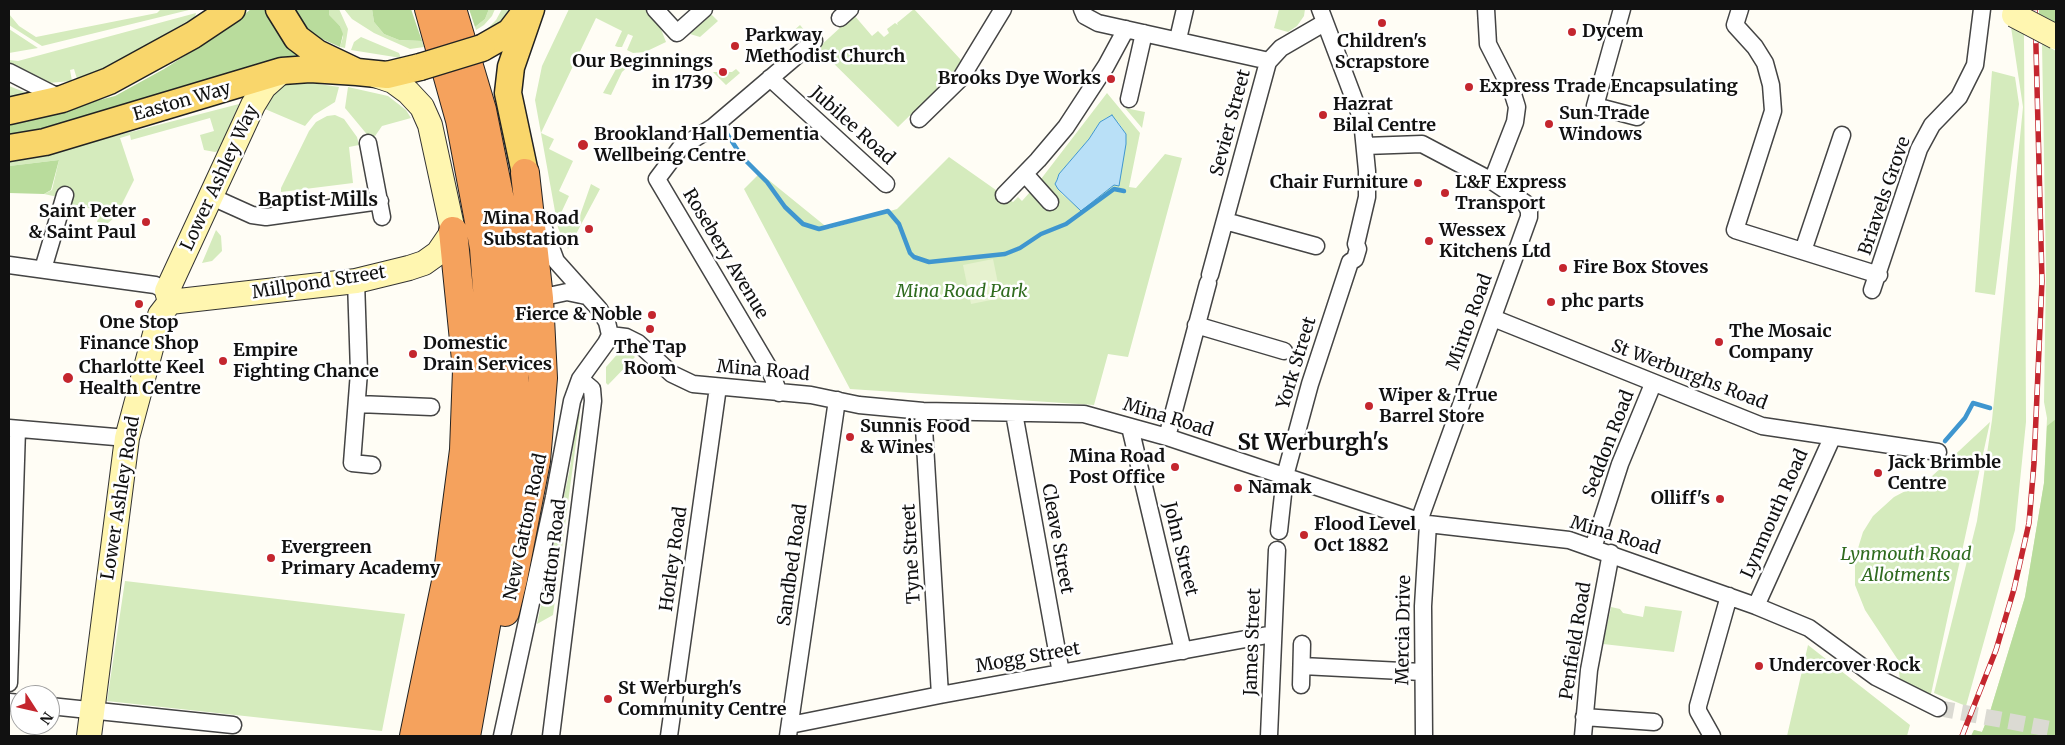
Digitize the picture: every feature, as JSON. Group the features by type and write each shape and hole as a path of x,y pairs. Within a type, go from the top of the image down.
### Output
{"highway":[{"path":"430,9 460,120 484,248 493,369 490,454 472,577 440,736"},
{"path":"452,9 482,110 508,240 515,368 512,457 494,581 466,736"},
{"path":"472,736 514,579 536,461 543,378 539,298 526,173"},
{"path":"414,736 448,572 464,450 467,370 453,231"}],"main road":[{"path":"9,111 62,99 108,81 152,59 232,9"},
{"path":"279,9 297,38 317,53 366,74 393,81 408,92 426,115 434,138 453,231"},
{"path":"526,173 508,93 511,67 530,9"},
{"name":"Easton Way","path":"9,148 45,142 282,71 310,69 366,74 397,73 420,67 482,48 510,32 530,9"},
{"path":"2008,12 2056,37"},
{"name":"Lower Ashley Way","path":"168,296 258,97 271,79 282,71"},
{"name":"Millpond Street","path":"168,296 356,281 424,263 438,253 453,231"},
{"name":"Lower Ashley Road","path":"89,736 127,438 160,315 168,296"}],"street":[{"path":"655,9 677,33 704,9"},
{"path":"919,119 960,78 1003,9"},
{"path":"1178,39 1185,9"},
{"path":"1486,9 1488,44 1512,91 1517,107 1514,122 1492,181"},
{"path":"1622,9 1595,106 1637,116"},
{"path":"1740,9 1736,25 1750,40 1764,63 1771,85 1773,111 1735,230 1879,275"},
{"name":"Briavels Grove","path":"1872,290 1879,275 1919,149 1932,125 1959,97 1972,73 1979,42 1982,9"},
{"path":"1084,12 1098,23 1178,39 1269,61"},
{"name":"Sevier Street","path":"1167,437 1269,61 1281,48 1322,16"},
{"name":"York Street","path":"1285,476 1310,384 1350,262 1347,257 1351,246 1356,244 1367,197 1362,120 1322,16"},
{"path":"1004,195 1025,174 1074,115 1106,66 1126,29"},
{"path":"1129,99 1144,33"},
{"path":"770,78 814,41"},
{"path":"9,72 62,99"},
{"name":"Rosebery Avenue","path":"770,78 713,127 681,147 658,179 769,368 780,392"},
{"name":"Jubilee Road","path":"770,78 886,184"},
{"path":"1803,251 1842,135"},
{"path":"212,197 261,217 381,209 368,143"},
{"name":"Minto Road","path":"1365,146 1422,144 1492,181 1525,203 1530,214 1424,522"},
{"path":"526,173 553,256 605,318 610,335"},
{"path":"1025,174 1050,202"},
{"path":"43,269 65,195"},
{"path":"1226,221 1316,246"},
{"path":"9,264 156,285 168,296"},
{"path":"356,281 359,346 358,404 352,464 372,465"},
{"path":"539,298 568,292 586,296"},
{"name":"St Werburghs Road","path":"1493,318 1653,384 1762,426 1832,438 1938,452"},
{"path":"1196,325 1284,351"},
{"name":"Mina Road","path":"610,335 638,343 672,374 684,381 718,387 780,392 859,405 923,411 1084,414 1167,437 1424,522 1569,540 1611,553 1729,596 1809,628 1876,677 1938,708"},
{"name":"New Gatton Road","path":"502,736 554,497 572,401 580,379 610,335"},
{"name":"Gatton Road","path":"551,736 593,401 592,389 580,379"},
{"name":"Seddon Road","path":"1592,548 1620,464 1653,384"},
{"name":"Horley Road","path":"669,736 718,387"},
{"name":"Sandbed Road","path":"789,731 837,400"},
{"path":"358,404 431,406"},
{"name":"Tyne Street","path":"923,411 940,695"},
{"name":"Cleave Street","path":"1014,413 1061,673"},
{"name":"John Street","path":"1130,427 1184,651"},
{"path":"9,683 13,428 127,438"},
{"name":"Lynmouth Road","path":"1756,606 1832,438"},
{"name":"James Street","path":"1269,736 1277,550 1283,546 1284,536 1278,531 1285,476"},
{"name":"Mercia Drive","path":"1424,522 1422,606 1424,736"},
{"name":"Penfield Road","path":"1583,736 1589,670 1611,553"},
{"path":"1712,736 1698,711 1698,706 1729,596"},
{"name":"Mogg Street","path":"789,731 940,695 1273,634"},
{"path":"1301,686 1302,644"},
{"path":"1302,666 1422,672"},
{"path":"60,707 232,725"},
{"path":"1584,717 1654,722"}],"green space":[{"path":"161,9 193,9 42,46 9,25 9,14 19,26 36,37 157,13"},
{"path":"251,9 268,9 298,56 264,62 209,88 9,142 9,123 115,96 164,69 219,34"},
{"path":"291,9 329,9 329,15 340,26 343,34 340,47 311,34"},
{"path":"329,9 339,9 348,29 345,48 340,47 343,37 340,26 328,15"},
{"path":"344,9 372,9 374,22 384,34 399,40 422,41 424,47 410,49 374,33 352,19"},
{"path":"372,9 411,9 422,41 399,40 384,34 374,22"},
{"path":"469,9 489,9 485,19 475,27"},
{"path":"489,9 495,9 492,16 484,25 476,30 475,27 485,19"},
{"path":"502,9 514,9 509,16 486,33 485,31 496,20"},
{"path":"569,9 646,9 659,24 666,42 645,52 633,53 627,50 633,36 628,34 622,47 615,46 622,31 596,18 541,133 554,139 549,149 573,161 559,191 569,196 561,213 578,221 591,184 600,189 568,249 558,228 535,100 542,66"},
{"path":"914,9 961,60 952,75 948,79 943,77 939,80 936,83 937,89 898,127 818,48 854,15 872,36 878,31 884,37 889,33 887,29 895,23 898,25 897,23"},
{"path":"1279,9 1305,9 1304,16 1297,26 1288,32 1274,28"},
{"path":"2039,9 2056,9 2056,23 2039,14"},
{"path":"196,13 195,17 104,69 77,79 74,69 70,70 72,81 48,83 9,64 9,60 18,61"},
{"path":"711,14 718,21 700,37 690,34"},
{"path":"800,25 805,31 795,41 783,40"},
{"path":"2011,27 2024,34 2026,422 2015,530 1966,706 1934,693 1977,521 1992,420 2023,107"},
{"path":"9,29 38,48 9,53"},
{"path":"361,37 399,53 401,58 351,50 354,42"},
{"path":"2042,43 2056,51 2056,736 1971,736 1974,730 1982,732 1989,715 2025,597 2044,483 2047,418 2044,402 2046,271"},
{"path":"630,61 631,64 622,72 611,95 603,93 616,69"},
{"path":"736,69 740,73 726,85 713,72 732,72"},
{"path":"1992,71 2015,77 2019,104 1995,295 1975,292"},
{"path":"298,81 339,87 335,102 314,115 305,126 265,109 274,94 282,86"},
{"path":"9,86 27,93 9,102"},
{"path":"348,87 388,96 406,110 411,118 382,126 373,139 370,138 345,108"},
{"name":"Mina Road Park","path":"1107,93 1140,133 1129,187 1136,188 1165,154 1182,158 1128,357 1108,354 1094,405 850,389 744,189 760,173 829,229 897,209 949,157 1013,202 1018,197 1022,201 1030,192 1047,211 1059,201 1041,179","holes":["1108,117 1118,122 1126,134 1114,185 1081,210 1062,194 1055,184 1059,174 1089,139 1100,122"]},
{"path":"239,104 219,151 204,150 200,135 214,131 210,118 131,140 130,135 120,138 134,180 116,216 107,224 97,222 100,211 76,205 73,214 65,212 58,197 44,194 52,190 59,160 9,166 9,159 73,147"},
{"path":"1125,108 1145,112 1142,128"},
{"path":"335,115 344,119 357,137 359,145 349,147 353,183 281,192 281,188 309,131 316,122 327,116"},
{"path":"59,160 51,190 44,194 9,193 9,166"},
{"path":"216,230 221,236 222,251 212,261 202,263"},
{"path":"993,259 1001,298 971,304 963,265"},
{"path":"621,350 628,350 635,357 608,385 606,383 606,367"},
{"path":"580,413 553,615 537,624 570,468 577,420"},
{"path":"2056,419 2056,736 1971,736 1974,730 1982,732 1989,715 2025,597 2044,483 2047,426"},
{"name":"Lynmouth Road Allotments","path":"1990,422 1931,694 1900,682 1898,660 1865,610 1855,585 1855,558 1863,532 1873,516 1894,497 1930,478"},
{"path":"125,581 405,614 382,731 107,701"},
{"path":"1645,606 1682,611 1674,652 1603,644 1611,607 1620,609 1623,613 1643,617"},
{"path":"1808,645 1910,725 1907,736 1787,736"}],"water":[{"path":"1112,115 1126,134 1119,186 1114,185 1081,211 1055,184 1059,174 1089,139 1100,122"}],"waterway":[{"path":"724,129 742,157 767,182 785,207 803,224 819,229 888,211 899,224 910,253 914,257 929,262 1005,254 1020,248 1041,234 1066,224 1114,189 1124,191"},
{"path":"1945,441 1965,418 1973,403 1990,408"}],"tunnel":[{"path":"1938,708 2056,730"}],"railway":[{"path":"1962,736 1996,650 2014,589 2029,523 2034,463 2042,281 2035,9"}],"place":[{"name":"Children's Scrapstore","path":"1382,23"},
{"name":"Dycem","path":"1572,32"},
{"name":"Parkway Methodist Church","path":"735,46"},
{"name":"Our Beginnings in 1739","path":"723,72"},
{"name":"Brooks Dye Works","path":"1111,79"},
{"name":"Express Trade Encapsulating","path":"1469,87"},
{"name":"Hazrat Bilal Centre","path":"1323,115"},
{"name":"Sun Trade Windows","path":"1549,124"},
{"name":"Brookland Hall Dementia Wellbeing Centre","path":"583,145"},
{"name":"Chair Furniture","path":"1418,183"},
{"name":"L&F Express Transport","path":"1445,193"},
{"name":"Saint Peter & Saint Paul","path":"146,222"},
{"name":"Mina Road Substation","path":"589,229"},
{"name":"Wessex Kitchens Ltd","path":"1429,241"},
{"name":"Fire Box Stoves","path":"1563,268"},
{"name":"phc parts","path":"1551,302"},
{"name":"One Stop Finance Shop","path":"139,304"},
{"name":"Fierce & Noble","path":"652,315"},
{"name":"The Tap Room","path":"650,329"},
{"name":"The Mosaic Company","path":"1719,342"},
{"name":"Domestic Drain Services","path":"413,354"},
{"name":"Empire Fighting Chance","path":"223,361"},
{"name":"Charlotte Keel Health Centre","path":"68,378"},
{"name":"Wiper & True Barrel Store","path":"1369,406"},
{"name":"Sunnis Food & Wines","path":"850,437"},
{"name":"Mina Road Post Office","path":"1175,467"},
{"name":"Jack Brimble Centre","path":"1878,473"},
{"name":"Namak","path":"1238,488"},
{"name":"Olliff's","path":"1720,499"},
{"name":"Flood Level Oct 1882","path":"1304,535"},
{"name":"Evergreen Primary Academy","path":"271,558"},
{"name":"Undercover Rock","path":"1759,666"},
{"name":"St Werburgh's Community Centre","path":"608,699"}],"district":[{"name":"Baptist Mills","path":"318,201"},
{"name":"St Werburgh's","path":"1313,444"}]}
